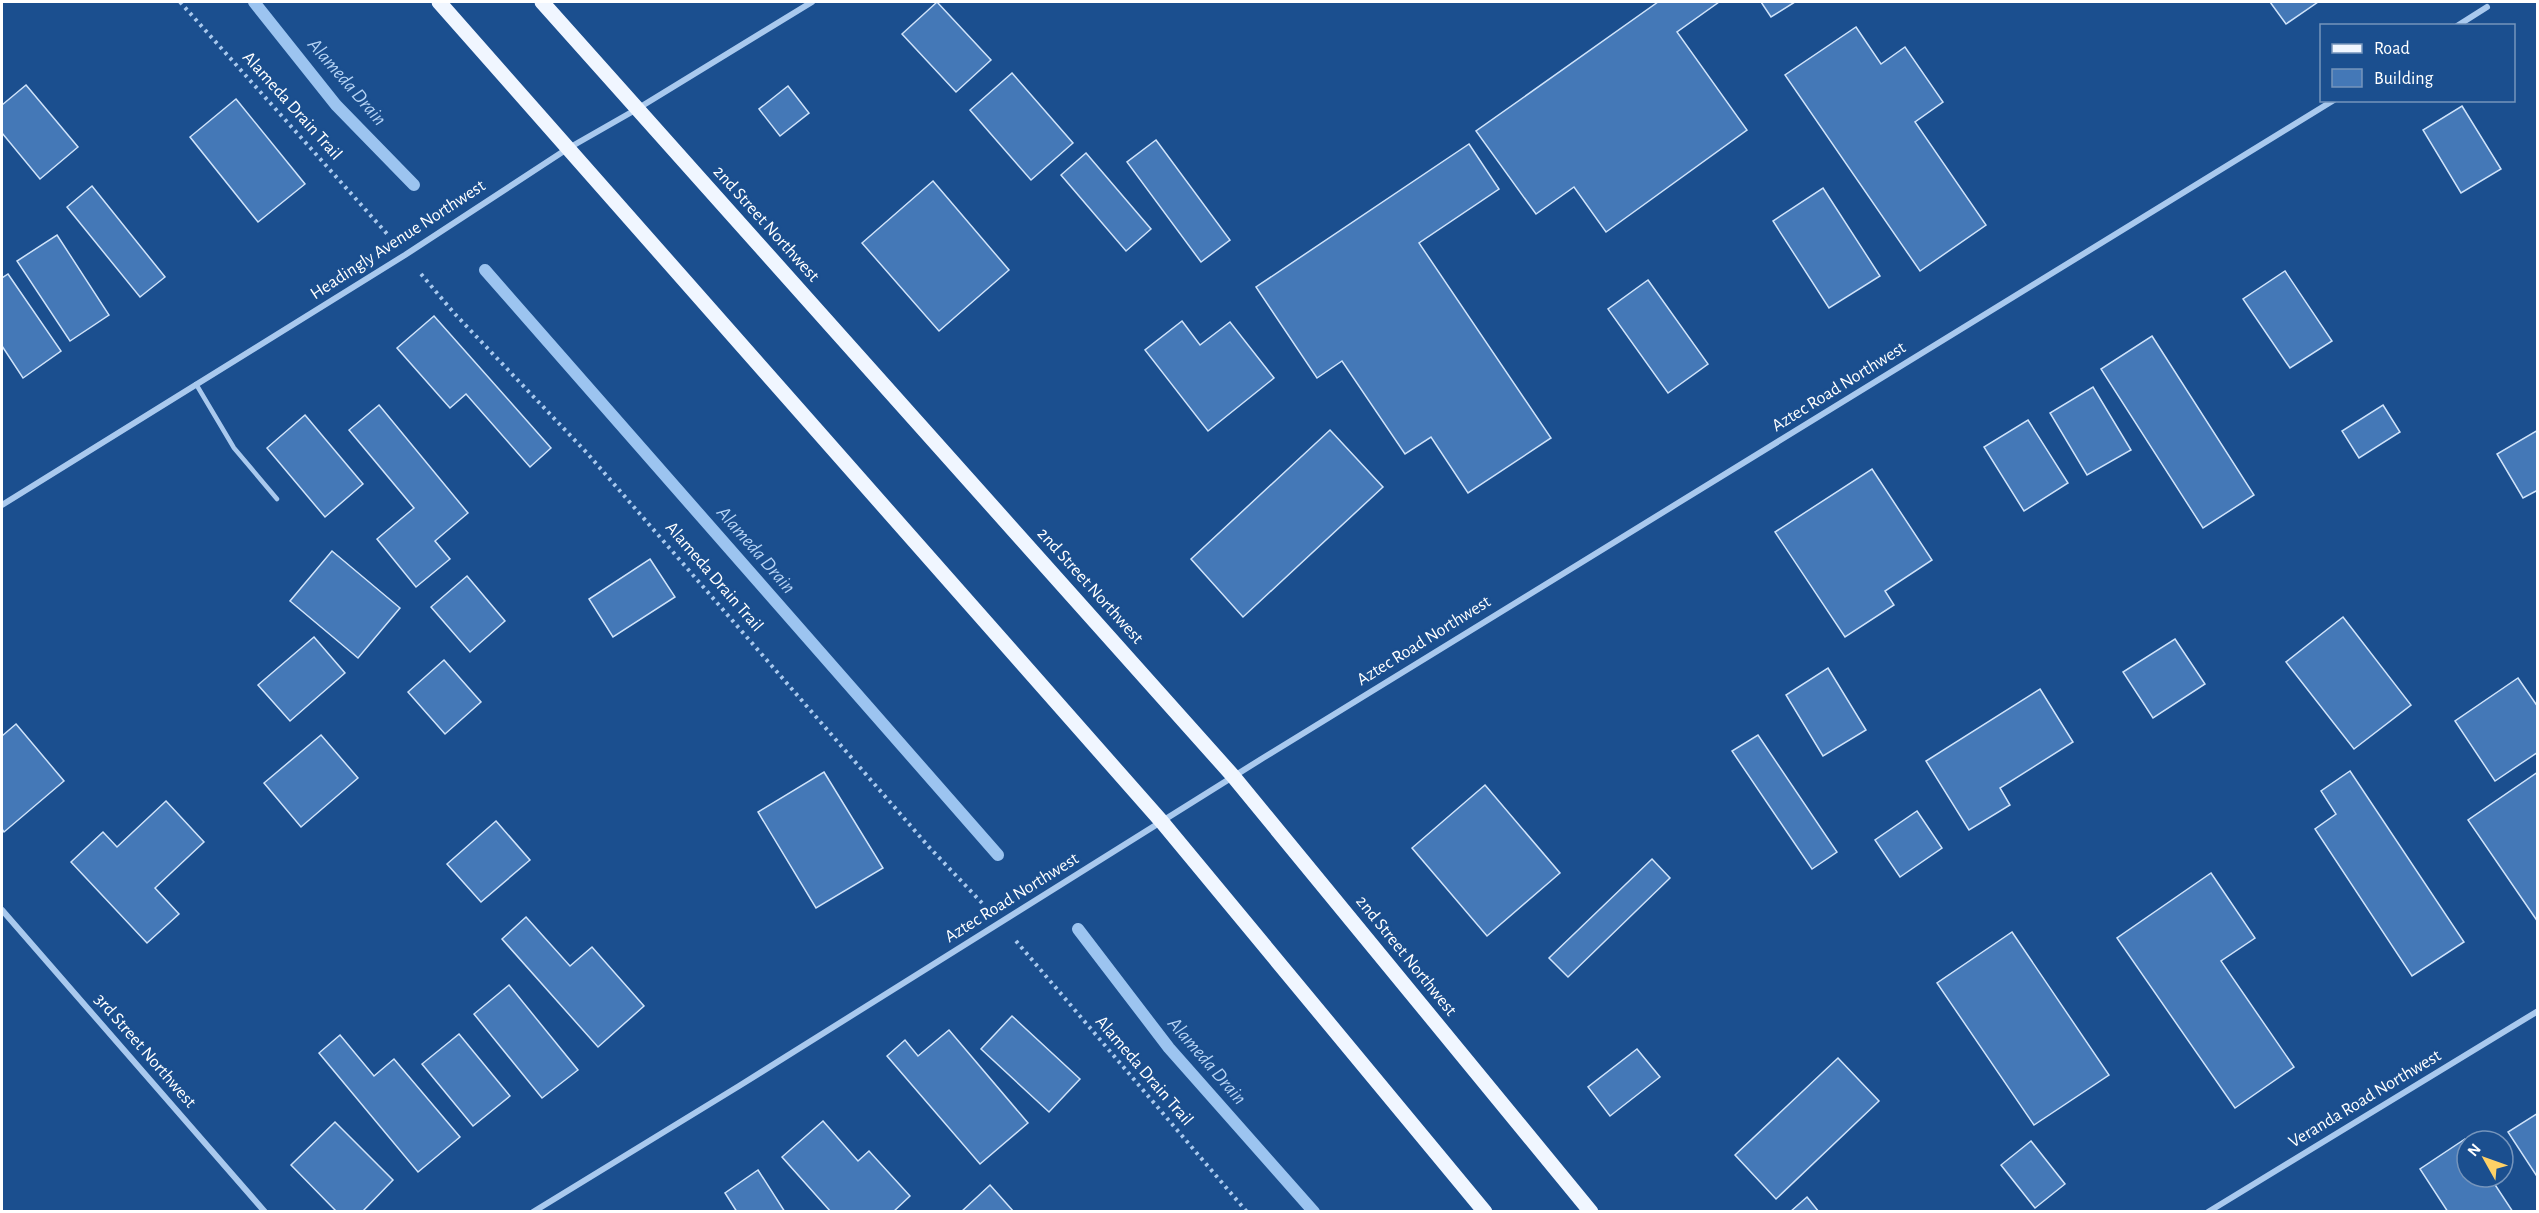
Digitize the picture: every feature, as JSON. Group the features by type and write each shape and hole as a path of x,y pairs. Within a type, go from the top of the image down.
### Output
{"main road":[{"path":"439,2 1162,822 1485,1212"},
{"name":"2nd Street Northwest","path":"542,2 1233,777 1591,1212"}],"street":[{"name":"Headingly Avenue Northwest","path":"2,505 405,255 567,148 637,109 812,2"},
{"path":"2460,24 2487,7"},
{"name":"Aztec Road Northwest","path":"533,1212 1233,777 2331,102"},
{"name":"3rd Street Northwest","path":"2,910 265,1212"},
{"name":"Veranda Road Northwest","path":"2208,1212 2538,1011"}],"lane":[{"path":"196,384 234,448 278,499"}],"path":[{"name":"Alameda Drain Trail","path":"180,2 383,229"},
{"name":"Alameda Drain Trail","path":"427,282 587,453 929,847 975,895"},
{"name":"Alameda Drain Trail","path":"1021,947 1247,1212"}],"building":[{"path":"937,2 991,60 956,92 902,34"},
{"path":"1658,2 1719,2 1677,32 1747,130 1606,232 1574,187 1536,214 1476,131"},
{"path":"1761,2 1795,2 1771,17"},
{"path":"2270,2 2318,2 2286,24"},
{"path":"1856,27 1881,64 1905,47 1943,102 1915,122 1986,225 1920,271 1785,75"},
{"path":"1012,73 1073,143 1031,180 970,110"},
{"path":"26,85 78,147 40,179 2,133 2,105"},
{"path":"788,86 809,113 780,136 759,109"},
{"path":"236,99 305,184 258,222 190,137"},
{"path":"2462,106 2501,169 2461,193 2423,130"},
{"path":"1156,140 1230,240 1201,262 1127,162"},
{"path":"1469,144 1499,189 1419,243 1551,438 1468,493 1431,437 1405,454 1342,361 1317,378 1256,287"},
{"path":"1086,153 1151,229 1126,251 1061,175"},
{"path":"933,181 1009,270 939,331 862,243"},
{"path":"92,186 165,277 140,297 67,207"},
{"path":"1823,188 1880,276 1829,308 1773,221"},
{"path":"57,235 109,315 70,341 17,261"},
{"path":"2285,271 2332,341 2290,368 2243,299"},
{"path":"8,274 61,351 23,378 2,346 2,278"},
{"path":"1648,280 1708,364 1668,393 1608,309"},
{"path":"434,316 551,448 530,467 466,394 450,408 397,348"},
{"path":"1182,321 1200,345 1230,322 1274,378 1208,431 1145,350"},
{"path":"2152,336 2254,495 2203,528 2101,369"},
{"path":"2093,387 2131,450 2087,475 2050,413"},
{"path":"379,405 468,513 435,541 450,559 416,587 377,539 414,508 349,430"},
{"path":"2383,405 2400,432 2359,458 2342,431"},
{"path":"305,415 363,484 325,517 267,448"},
{"path":"2028,420 2068,483 2024,511 1984,447"},
{"path":"1330,430 1383,487 1243,617 1191,559"},
{"path":"2538,430 2538,490 2523,498 2497,454"},
{"path":"1872,469 1932,560 1885,591 1894,605 1845,637 1775,532"},
{"path":"332,551 400,608 358,658 290,601"},
{"path":"650,559 675,597 613,637 589,599"},
{"path":"467,576 505,621 470,652 431,607"},
{"path":"2343,617 2411,705 2354,749 2286,662"},
{"path":"314,637 345,673 290,721 258,685"},
{"path":"2175,639 2205,684 2153,718 2123,672"},
{"path":"444,660 481,702 445,734 408,692"},
{"path":"1828,668 1866,730 1823,756 1786,695"},
{"path":"2518,678 2538,707 2538,752 2495,781 2455,721"},
{"path":"2040,689 2073,742 2000,788 2010,805 1969,830 1926,761"},
{"path":"16,724 64,781 4,832 2,829 2,736"},
{"path":"321,735 358,778 301,827 264,783"},
{"path":"1758,735 1837,852 1812,869 1732,751"},
{"path":"2350,771 2464,942 2412,976 2315,829 2336,814 2321,791"},
{"path":"824,772 883,868 816,908 758,812"},
{"path":"2538,772 2538,922 2468,820"},
{"path":"1485,785 1560,873 1487,936 1412,848"},
{"path":"166,801 204,842 155,888 179,914 147,943 71,862 103,832 117,847"},
{"path":"1917,811 1942,848 1900,877 1875,840"},
{"path":"496,821 530,860 481,902 447,864"},
{"path":"1652,859 1670,878 1568,977 1549,958"},
{"path":"2211,873 2255,938 2221,961 2294,1067 2235,1108 2117,938"},
{"path":"526,917 570,966 592,947 644,1006 598,1047 502,939"},
{"path":"2012,932 2109,1075 2034,1125 1937,983"},
{"path":"509,985 578,1070 542,1098 474,1014"},
{"path":"1012,1016 1080,1079 1049,1112 981,1049"},
{"path":"949,1030 1028,1123 980,1164 887,1056 905,1040 918,1056"},
{"path":"459,1034 510,1096 473,1126 422,1064"},
{"path":"340,1035 374,1076 394,1059 460,1137 418,1172 319,1053"},
{"path":"1637,1049 1660,1077 1610,1116 1588,1087"},
{"path":"1838,1058 1879,1101 1776,1199 1735,1155"},
{"path":"2538,1113 2538,1178 2515,1143 2515,1129 2513,1129"},
{"path":"823,1121 858,1161 869,1151 910,1196 893,1212 831,1212 782,1157"},
{"path":"335,1122 393,1180 362,1212 337,1212 291,1165"},
{"path":"2031,1141 2065,1184 2035,1208 2001,1165"},
{"path":"2455,1146 2455,1189 2498,1189 2513,1212 2448,1212 2420,1169"},
{"path":"758,1170 785,1212 737,1212 725,1193"},
{"path":"990,1185 1014,1212 961,1212"},
{"path":"1807,1197 1819,1212 1790,1212"}],"waterway":[{"name":"Alameda Drain","path":"254,2 336,105 414,185"},
{"name":"Alameda Drain","path":"485,270 998,855"},
{"name":"Alameda Drain","path":"1078,929 1169,1048 1314,1212"}]}
